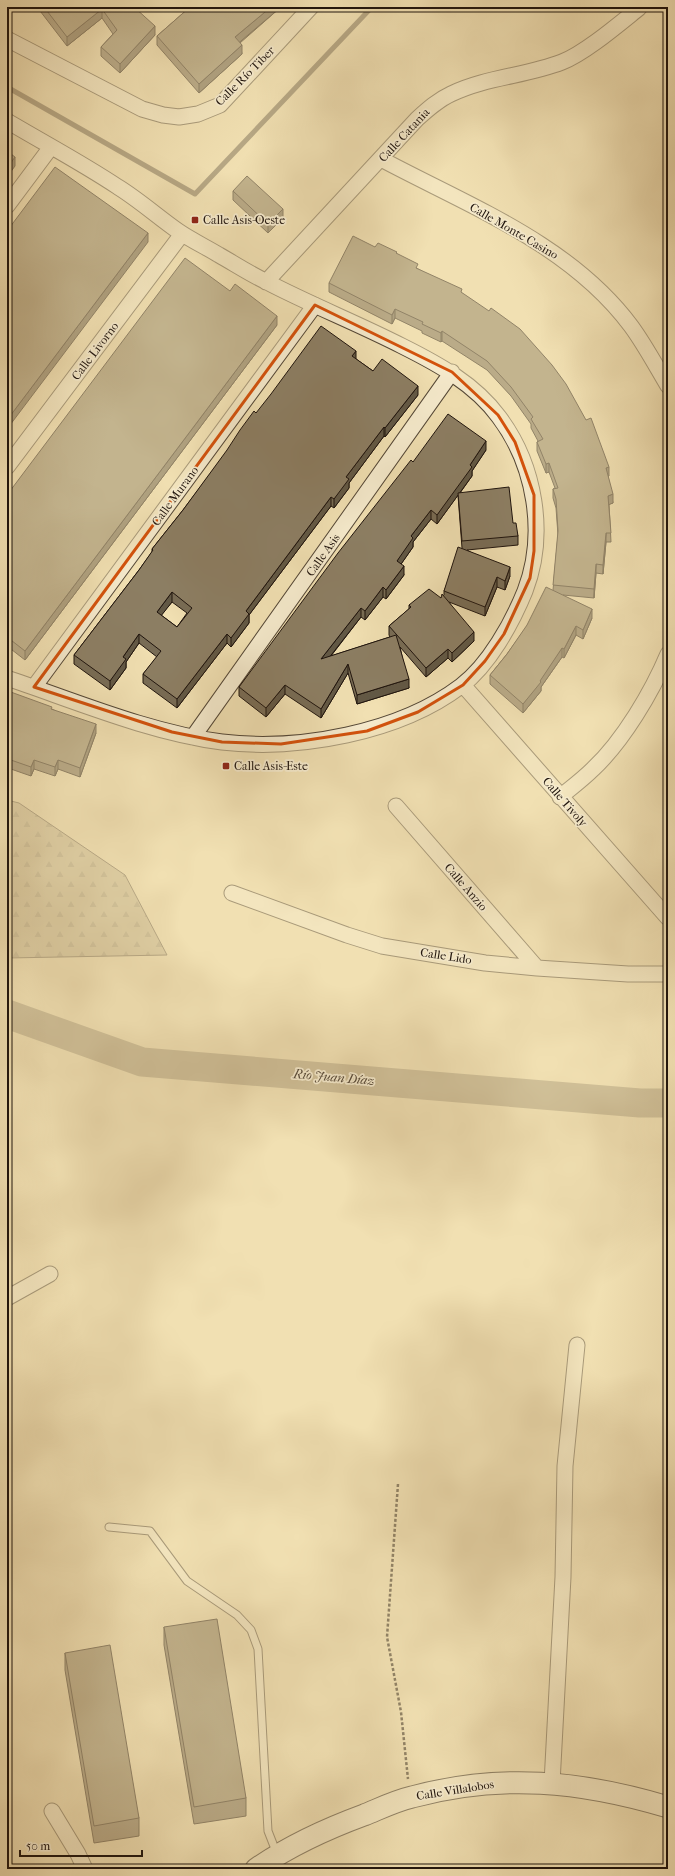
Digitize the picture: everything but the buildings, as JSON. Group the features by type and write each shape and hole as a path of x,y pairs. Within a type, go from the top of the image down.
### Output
{"main road":[{"name":"Calle Villalobos","path":"256,1869 277,1854 329,1827 410,1797 439,1790 506,1782 552,1783 625,1794 668,1806"}],"street":[{"name":"Calle Río Tiber","path":"7,39 142,109 163,115 179,117 189,116 210,110 220,105 311,7"},
{"name":"Calle Catania","path":"266,282 417,119 433,105 451,94 471,86 546,68 564,62 580,53 639,8"},
{"path":"7,121 119,187 182,234 266,282 379,334 452,372 476,392 498,415 515,442 527,468 534,495 536,522 530,578 519,606 504,634 485,661 462,685 418,712 367,731 281,744 222,742 193,737 153,727 7,678"},
{"path":"7,206 51,147"},
{"name":"Calle Monte Casino","path":"381,159 487,213 534,240 568,263 600,291 631,326 668,386"},
{"name":"Calle Livorno","path":"7,467 182,234"},
{"name":"Calle Murano","path":"34,687 315,305"},
{"name":"Calle Asis","path":"193,737 452,372"},
{"path":"560,797 594,769 622,734 654,684 668,654"},
{"name":"Calle Tivoly","path":"462,685 668,918"},
{"name":"Calle Anzio","path":"396,806 537,968"},
{"name":"Calle Lido","path":"232,893 347,935 382,946 485,962 537,968 628,974 668,974"},
{"path":"7,1298 50,1274"},
{"path":"552,1783 563,1577 565,1466 577,1345"},
{"path":"52,1811 78,1854 85,1869"}],"lane":[{"path":"109,1527 150,1531 187,1581 238,1615 251,1630 258,1649 268,1831 277,1854"}],"path":[{"path":"398,1484 388,1636 401,1712 410,1797"}],"highlighted area":[{"path":"315,305 452,372 498,415 515,442 534,495 534,551 530,578 504,634 485,661 463,685 418,712 367,731 310,741 281,744 222,742 172,732 34,687"}],"green space":[{"path":"7,800 19,803 125,875 167,955 7,958"}],"waterway":[{"path":"7,87 195,194 372,7"},
{"name":"Río Juan Díaz","path":"7,1014 142,1062 640,1103 668,1103"}],"place":[{"name":"Calle Asis-Oeste","path":"195,220"},
{"name":"Calle Asis-Este","path":"226,766"}]}
